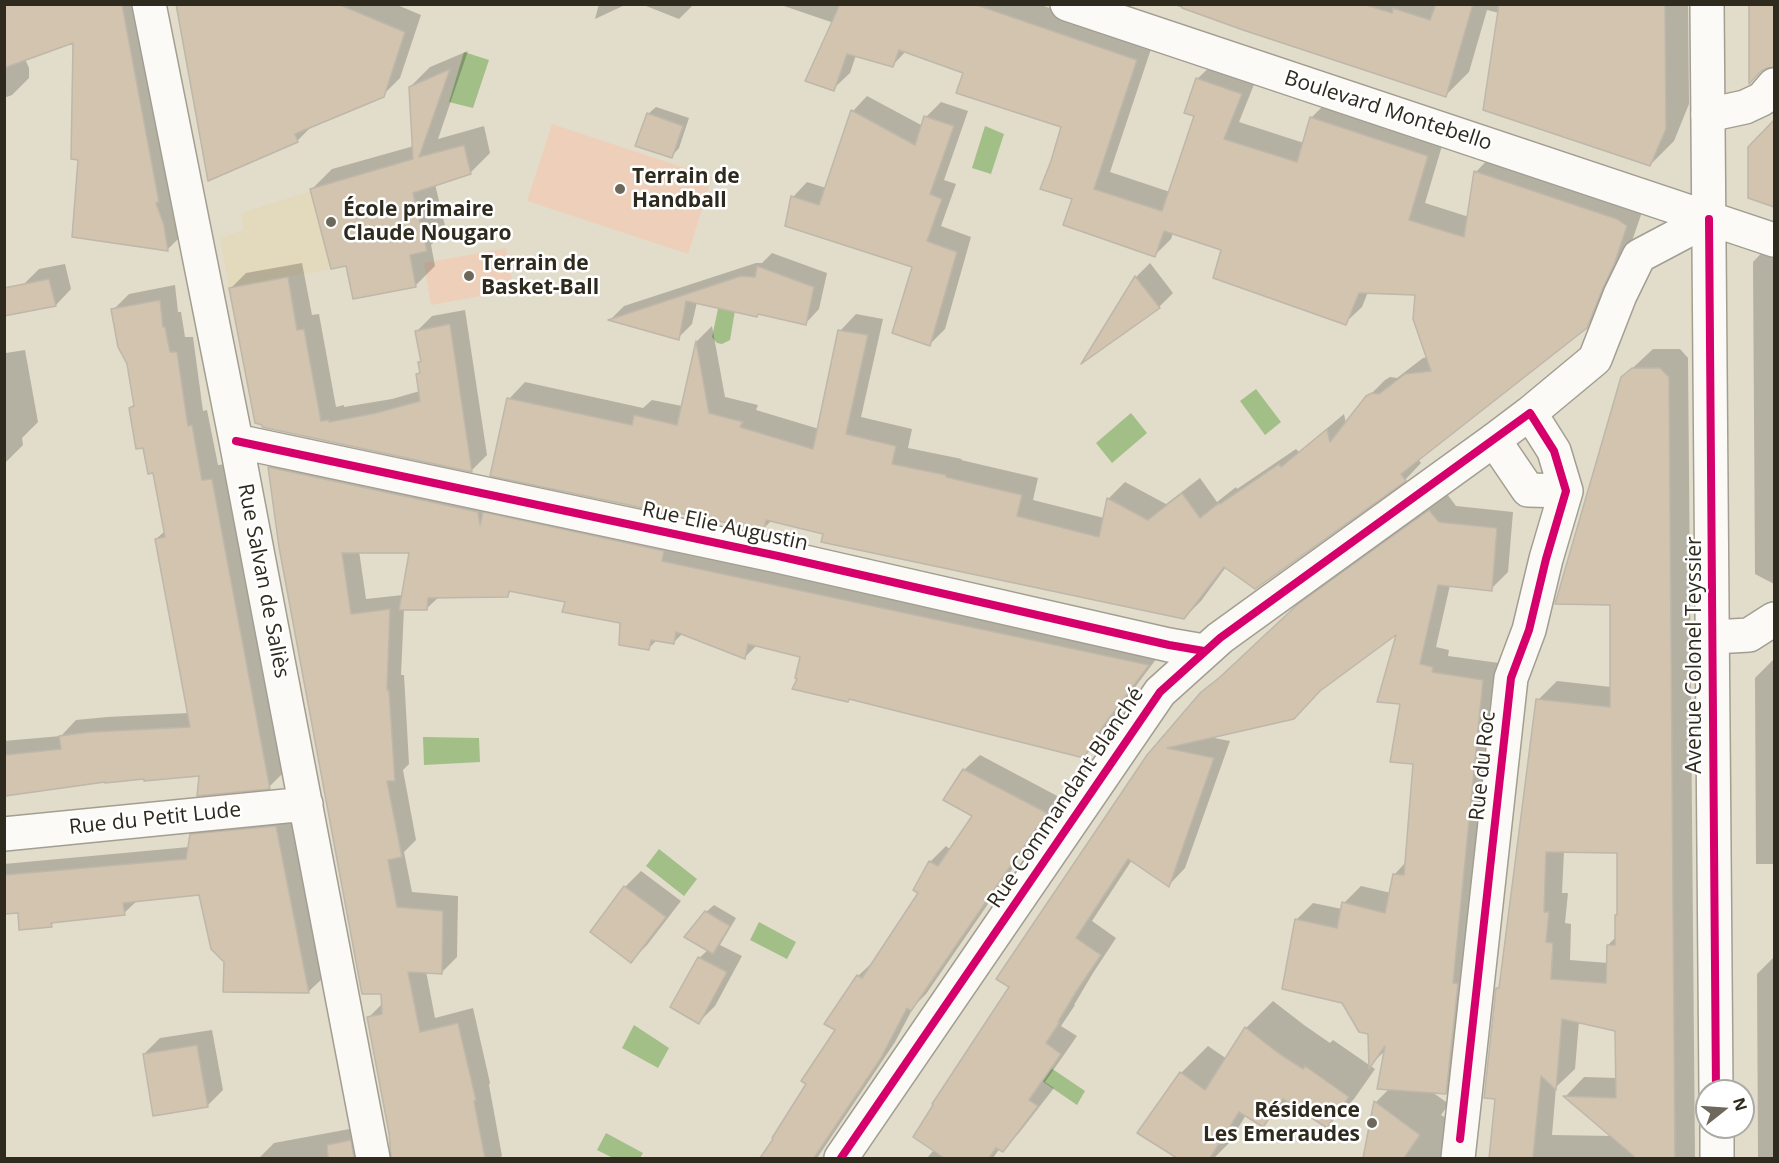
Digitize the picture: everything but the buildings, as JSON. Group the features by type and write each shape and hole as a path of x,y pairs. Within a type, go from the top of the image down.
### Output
{"street":[{"name":"Rue Salvan de Saliès","path":"149,4 236,441 373,1158"},
{"name":"Boulevard Montebello","path":"1067,4 1774,240"},
{"name":"Avenue Colonel Teyssier","path":"1707,4 1716,1079"},
{"path":"1708,116 1745,107 1762,99 1774,86"},
{"name":"Rue Commandant Blanché","path":"842,1158 1160,692 1204,651 1494,440 1595,359 1620,295 1639,256 1709,219"},
{"path":"1494,440 1528,490 1566,491 1554,451 1530,412"},
{"name":"Rue Elie Augustin","path":"236,441 778,556 1204,651"},
{"name":"Rue du Roc","path":"1458,1158 1511,678 1529,630 1546,559 1566,491"},
{"path":"1713,637 1749,635 1774,619"},
{"name":"Rue du Petit Lude","path":"4,834 306,804"},
{"path":"1717,1139 1717,1158"}],"shaded area":[{"path":"464,52 489,60 473,108 449,102"},
{"name":"Terrain de Handball","path":"552,124 712,177 688,254 527,201"},
{"path":"985,126 1004,134 991,174 972,168"},
{"name":"École primaire Claude Nougaro","path":"404,162 427,251 229,288 220,238 244,230 241,213"},
{"name":"Terrain de Basket-Ball","path":"506,248 514,290 431,305 424,263"},
{"path":"721,295 737,299 730,340 722,344 717,343 712,337"},
{"path":"1256,389 1281,422 1265,435 1240,401"},
{"path":"1131,413 1147,433 1112,463 1096,443"},
{"path":"423,737 479,738 480,762 424,765"},
{"path":"659,849 697,879 684,896 646,866"},
{"path":"759,922 796,942 787,959 750,940"},
{"path":"634,1025 669,1048 658,1068 622,1048"},
{"path":"1051,1068 1085,1091 1077,1105 1042,1081"},
{"path":"606,1133 643,1153 640,1158 613,1158 597,1150"}],"cycle path":[{"path":"1709,219 1716,1079"},
{"path":"841,1158 1160,692 1220,638 1530,413 1554,451 1566,491 1546,559 1529,630 1511,678 1460,1139"},
{"path":"236,441 778,556 1204,651"}],"place":[{"name":"Terrain de Handball","path":"620,189"},
{"name":"École primaire Claude Nougaro","path":"331,222"},
{"name":"Terrain de Basket-Ball","path":"469,276"},
{"name":"Résidence Les Emeraudes","path":"1372,1123"}]}
